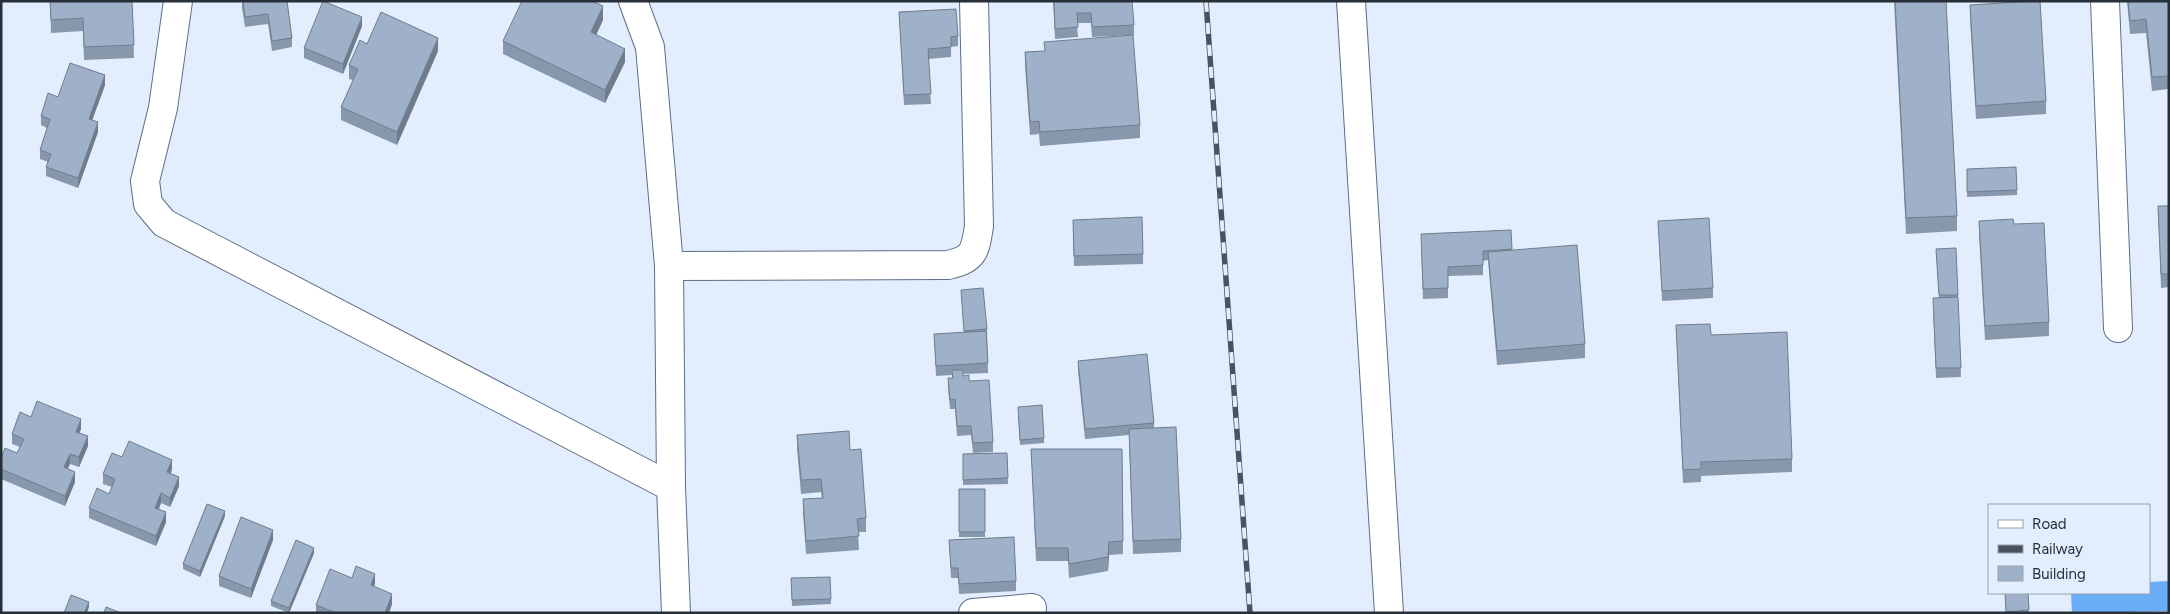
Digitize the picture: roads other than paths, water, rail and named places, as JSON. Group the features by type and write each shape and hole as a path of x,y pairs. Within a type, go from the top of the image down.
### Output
{"street":[{"path":"178,1 162,108 145,181 148,204 164,223 671,487"},
{"path":"633,1 650,47 669,266 671,487 676,613"},
{"path":"669,266 948,266 965,262 976,249 979,226 974,1"},
{"path":"1351,1 1389,613"},
{"path":"2106,1 2118,328"},
{"path":"973,613 1032,608"}],"water":[{"path":"2169,581 2169,611 2072,613 2071,594 2150,594 2150,582"}],"railway":[{"path":"1206,1 1250,613"}]}
